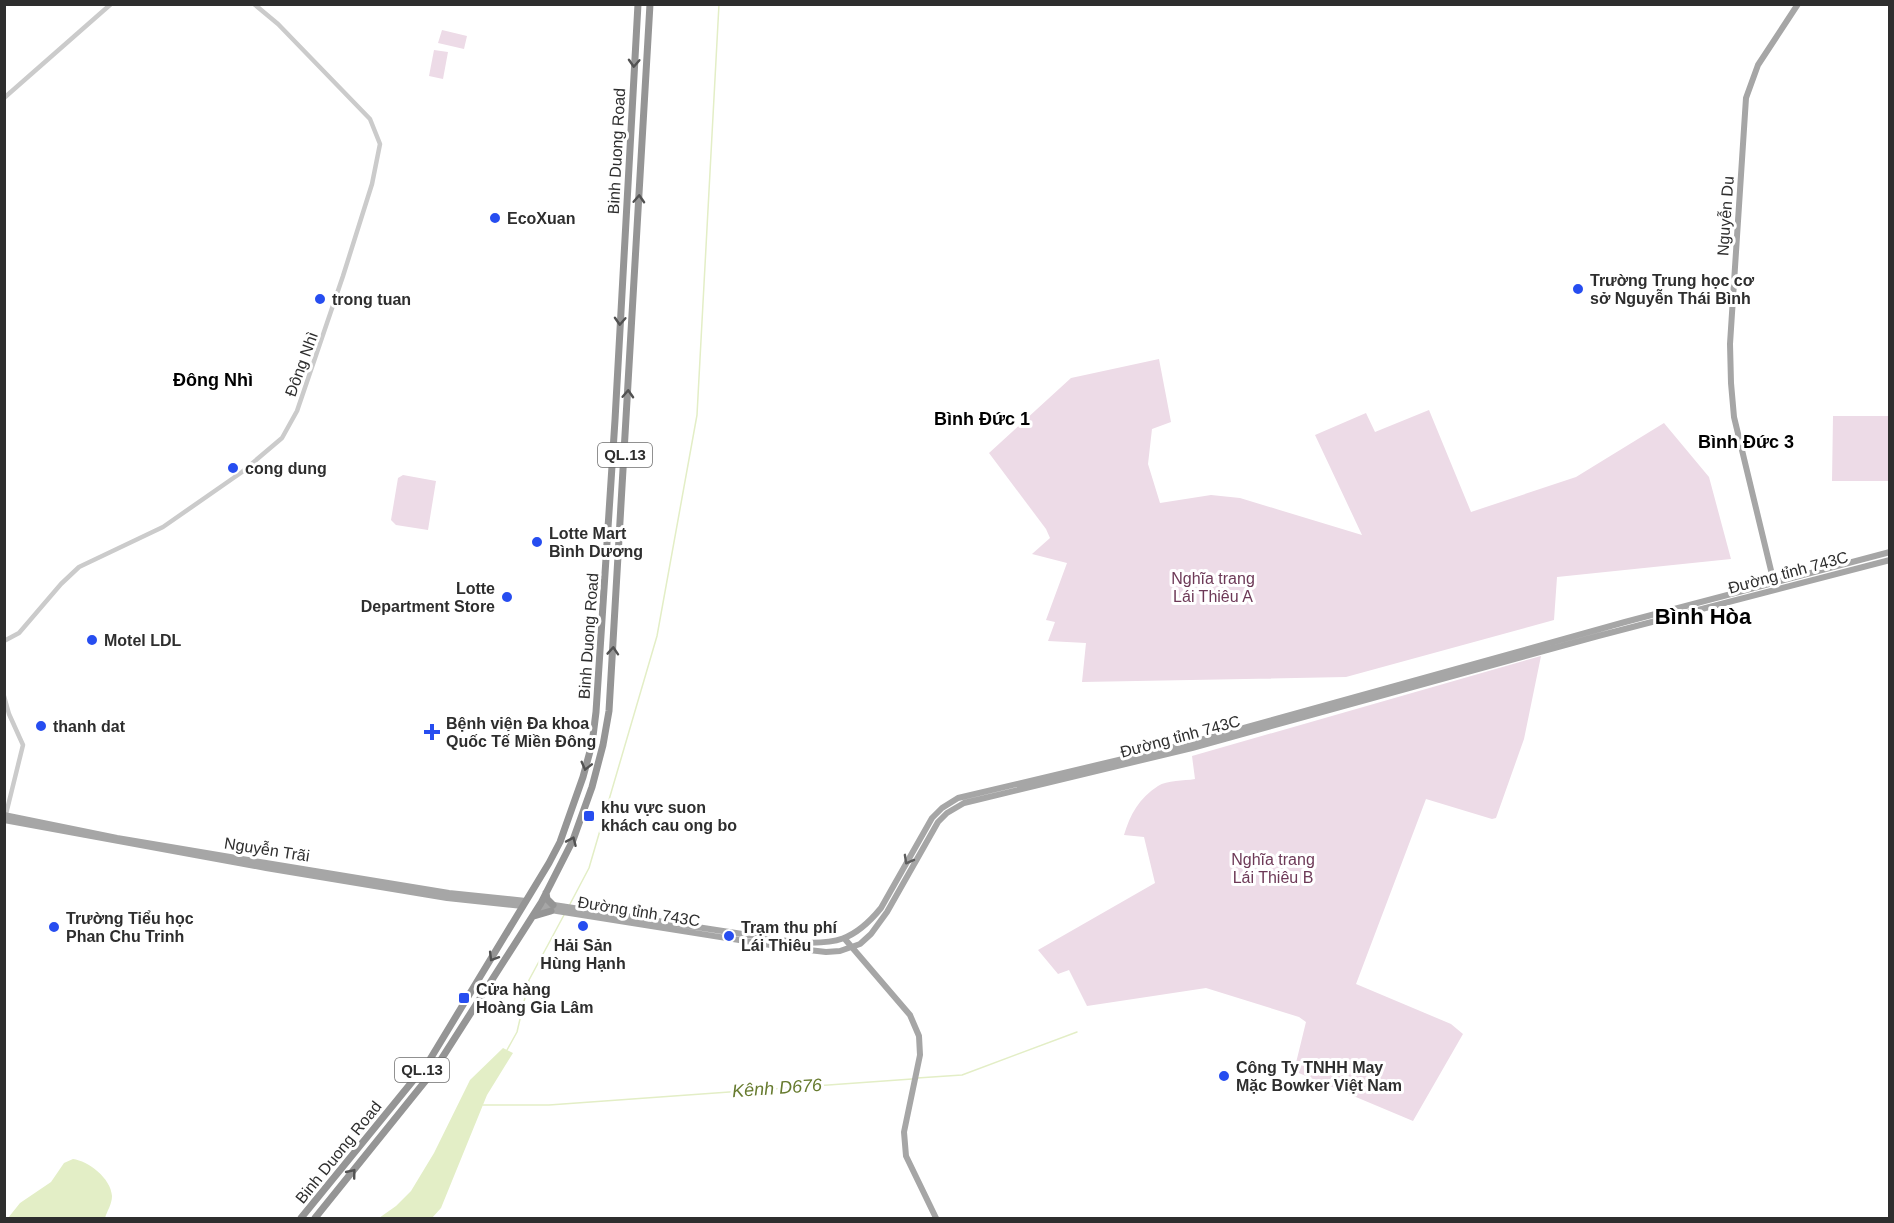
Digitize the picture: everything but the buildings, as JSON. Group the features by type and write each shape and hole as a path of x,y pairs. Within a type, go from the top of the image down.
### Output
{"highway":[{"name":"Binh Duong Road","path":"301,1218 429,1061 542,876 560,842 583,777 596,712 638,4"},
{"name":"Binh Duong Road","path":"317,1217 435,1069 539,906 573,840 592,787 609,711 650,4"},
{"path":"622,284 634,285"},
{"path":"615,420 627,418"},
{"path":"532,917 552,908 546,893"},
{"path":"524,904 539,906"},
{"path":"310,1208 317,1217"}],"main road":[{"name":"Nguyễn Du","path":"1774,586 1734,417 1730,344 1746,98 1758,64 1797,4"},
{"name":"Đường tỉnh 743C","path":"539,906 812,951 840,951 860,944 871,934 887,912 938,822 964,802 1133,760 1766,589 1890,552"},
{"name":"Đường tỉnh 743C","path":"1774,586 1890,560"},
{"name":"Đường tỉnh 743C","path":"661,925 820,944 844,938 865,925 881,908 932,818 949,803 958,798 988,790 1133,760"},
{"name":"Nguyễn Trãi","path":"5,818 169,849 524,904"},
{"path":"844,938 910,1015 919,1036 920,1055 904,1132 906,1156 936,1218"}],"street":[{"path":"4,98 111,4"},
{"name":"Đông Nhì","path":"4,641 19,633 60,584 79,567 163,527 242,472 282,438 297,411 372,184 380,144 370,119 278,24 254,4"},
{"path":"4,696 23,748 5,818"}],"green space":[{"path":"442,30 467,36 464,49 438,43"},
{"path":"434,50 448,52 443,79 429,76"},
{"name":"Nghĩa trang Lái Thiêu A","path":"1159,359 1171,422 1152,429 1148,464 1160,503 1211,495 1240,498 1362,535 1315,435 1366,413 1375,432 1429,410 1471,512 1576,477 1664,423 1709,477 1731,559 1557,577 1554,620 1346,677 1082,682 1086,643 1048,641 1055,622 1046,620 1067,563 1032,554 1050,538 1046,529 989,453 1071,378"},
{"path":"1833,416 1889,416 1889,481 1832,481"},
{"path":"403,475 436,481 428,530 396,525 391,520 398,478"},
{"name":"Nghĩa trang Lái Thiêu B","path":"1541,656 1524,739 1496,818 1492,819 1426,799 1356,984 1451,1024 1463,1034 1413,1121 1294,1071 1306,1022 1299,1017 1206,988 1087,1006 1069,970 1058,974 1038,950 1155,883 1144,837 1124,835 1136,807 1151,791 1166,783 1195,779 1192,756"}],"shaded area":[{"path":"503,1048 513,1053 487,1095 441,1208 432,1218 379,1218 411,1191 434,1153 470,1080"},
{"path":"73,1159 98,1171 108,1183 112,1196 105,1218 8,1218 20,1203 51,1182 64,1163"}],"waterway":[{"path":"569,906 589,868 657,636 697,415 719,4"},
{"path":"507,1050 517,1032 529,980 564,915"},
{"name":"Kênh D676","path":"917,1078 962,1075 1077,1032"},
{"name":"Kênh D676","path":"483,1105 549,1105 912,1079"}],"place":[{"name":"EcoXuan","path":"495,218"},
{"name":"Trường Trung học cơ sở Nguyễn Thái Bình","path":"1578,289"},
{"name":"trong tuan","path":"320,299"},
{"name":"cong dung","path":"233,468"},
{"name":"Lotte Mart Bình Dương","path":"537,542"},
{"name":"Lotte Department Store","path":"507,597"},
{"name":"Motel LDL","path":"92,640"},
{"name":"thanh dat","path":"41,726"},
{"name":"Bệnh viện Đa khoa Quốc Tế Miền Đông","path":"432,732"},
{"name":"khu vực suon khách cau ong bo","path":"589,816"},
{"name":"Hải Sản Hùng Hạnh","path":"583,926"},
{"name":"Trường Tiểu học Phan Chu Trinh","path":"54,927"},
{"name":"Trạm thu phí Lái Thiêu","path":"729,936"},
{"name":"Cửa hàng Hoàng Gia Lâm","path":"464,998"},
{"name":"Công Ty TNHH May Mặc Bowker Việt Nam","path":"1224,1076"}],"district":[{"name":"Đông Nhì","path":"213,380"},
{"name":"Bình Đức 1","path":"982,419"},
{"name":"Bình Đức 3","path":"1746,442"},
{"name":"Bình Hòa","path":"1703,616"}]}
